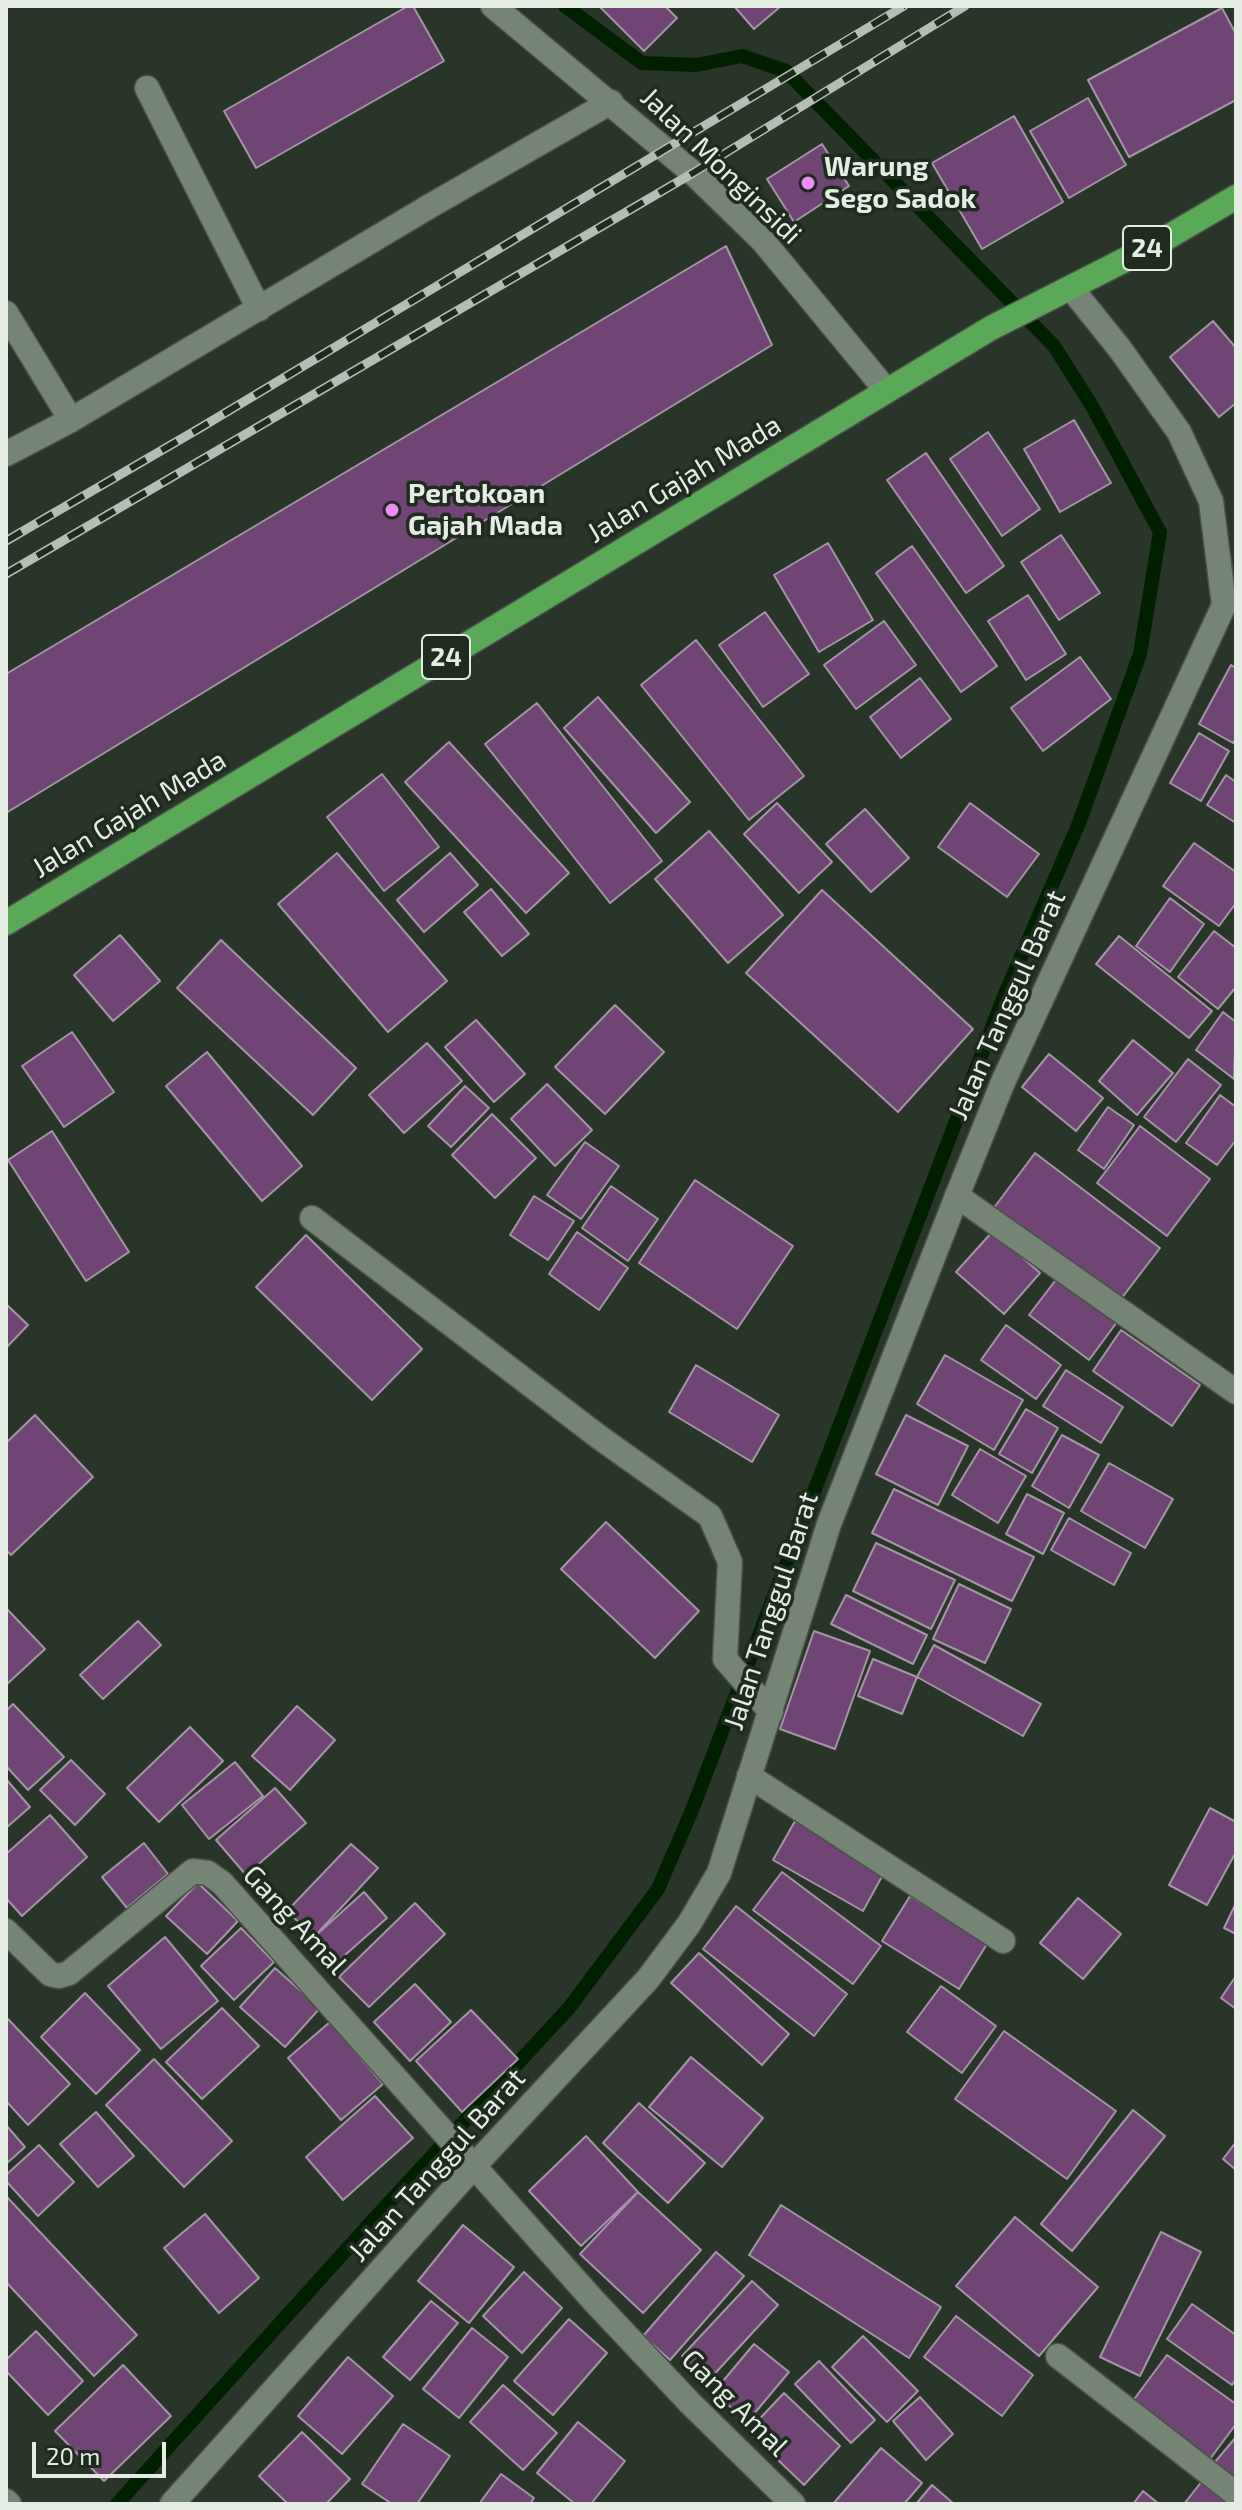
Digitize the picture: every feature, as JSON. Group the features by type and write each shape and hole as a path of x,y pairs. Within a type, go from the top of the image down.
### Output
{"highway":[{"name":"Jalan Gajah Mada","path":"6,923 991,328 1156,244 1236,197"}],"street":[{"name":"Jalan Monginsidi","path":"507,10 693,173 763,241 886,390"},
{"path":"147,88 259,309"},
{"path":"6,454 71,420 611,102"},
{"path":"1064,292 1120,349 1179,432 1211,501 1230,610"},
{"path":"6,313 71,420"},
{"name":"Jalan Tanggul Barat","path":"172,2504 471,2162 648,1979 689,1924 719,1873 749,1776 764,1704 834,1511 1003,1082 1230,610"},
{"path":"957,1196 1236,1392"},
{"path":"312,1218 599,1437 710,1516 730,1562 725,1659 764,1704"},
{"path":"749,1776 1003,1941"},
{"name":"Gang Amal","path":"6,1931 50,1974 59,1976 69,1973 193,1871 208,1873 222,1883 680,2392 793,2504"},
{"path":"1058,2356 1236,2494"}],"building":[{"path":"408,6 413,6 444,61 256,168 224,111"},
{"path":"599,6 665,6 677,18 644,51"},
{"path":"734,6 781,6 754,29"},
{"path":"1222,8 1236,34 1236,100 1129,157 1088,80"},
{"path":"1088,98 1126,165 1069,198 1030,131"},
{"path":"1014,116 1063,202 982,249 932,163"},
{"name":"Warung Sego Sadok","path":"822,144 849,186 794,222 767,179"},
{"name":"Pertokoan Gajah Mada","path":"726,246 772,345 6,813 6,674"},
{"path":"1213,321 1236,348 1236,403 1219,417 1170,357"},
{"path":"1074,420 1111,483 1060,512 1024,449"},
{"path":"988,432 1040,509 1002,536 950,459"},
{"path":"926,453 1004,566 966,593 887,480"},
{"path":"1061,535 1100,593 1059,620 1021,562"},
{"path":"828,543 873,620 819,652 774,575"},
{"path":"912,546 997,666 961,692 876,573"},
{"path":"1028,595 1066,654 1026,680 988,621"},
{"path":"765,612 809,674 763,707 719,645"},
{"path":"884,621 916,665 856,709 824,665"},
{"path":"696,640 804,776 749,820 641,685"},
{"path":"1080,657 1111,699 1043,751 1011,708"},
{"path":"1231,665 1236,668 1236,738 1233,743 1199,724"},
{"path":"920,678 951,719 901,758 870,717"},
{"path":"598,697 690,802 656,833 564,728"},
{"path":"537,703 662,861 610,903 485,744"},
{"path":"1199,733 1229,751 1201,801 1170,783"},
{"path":"449,742 569,873 526,913 405,782"},
{"path":"382,774 439,847 384,891 327,817"},
{"path":"1226,775 1236,782 1236,823 1207,805"},
{"path":"777,803 832,862 799,893 744,834"},
{"path":"970,803 1039,854 1007,897 938,847"},
{"path":"865,809 909,858 871,892 826,844"},
{"path":"709,831 783,915 728,963 655,879"},
{"path":"1194,843 1236,872 1236,903 1219,926 1163,886"},
{"path":"337,853 447,981 388,1032 278,904"},
{"path":"450,853 478,885 424,932 397,900"},
{"path":"491,889 529,934 502,956 464,912"},
{"path":"822,890 973,1029 898,1112 746,973"},
{"path":"1170,898 1204,924 1170,972 1136,946"},
{"path":"1214,931 1236,948 1236,987 1218,1009 1178,977"},
{"path":"120,935 160,981 113,1021 74,975"},
{"path":"1119,936 1212,1011 1189,1038 1096,964"},
{"path":"221,940 356,1068 313,1115 177,988"},
{"path":"615,1005 664,1052 605,1114 555,1067"},
{"path":"1223,1012 1236,1022 1234,1079 1196,1050"},
{"path":"476,1020 525,1074 494,1102 445,1047"},
{"path":"72,1032 114,1092 64,1127 22,1066"},
{"path":"1133,1040 1173,1073 1137,1115 1099,1081"},
{"path":"427,1043 462,1081 404,1133 369,1095"},
{"path":"207,1052 302,1166 262,1201 166,1086"},
{"path":"1049,1054 1103,1098 1076,1131 1022,1087"},
{"path":"1188,1059 1221,1085 1176,1142 1144,1117"},
{"path":"547,1084 592,1130 555,1166 511,1119"},
{"path":"465,1086 489,1108 451,1147 428,1126"},
{"path":"1220,1095 1236,1107 1236,1140 1217,1165 1186,1143"},
{"path":"1108,1107 1134,1125 1104,1169 1078,1150"},
{"path":"492,1114 536,1158 495,1198 452,1155"},
{"path":"1140,1126 1210,1179 1167,1236 1097,1183"},
{"path":"52,1131 129,1252 86,1281 8,1160"},
{"path":"585,1142 619,1166 581,1219 547,1195"},
{"path":"1035,1153 1160,1248 1118,1303 993,1209"},
{"path":"695,1180 793,1246 737,1329 639,1263"},
{"path":"611,1186 658,1219 628,1261 582,1228"},
{"path":"534,1196 574,1221 548,1260 510,1235"},
{"path":"993,1231 1040,1273 1004,1314 956,1272"},
{"path":"577,1232 628,1268 599,1310 549,1274"},
{"path":"306,1235 422,1349 372,1400 256,1287"},
{"path":"1058,1277 1117,1322 1089,1360 1029,1315"},
{"path":"6,1304 28,1325 6,1348"},
{"path":"1006,1325 1061,1365 1036,1399 981,1360"},
{"path":"1121,1330 1200,1385 1172,1426 1093,1371"},
{"path":"945,1355 1023,1400 994,1450 917,1404"},
{"path":"696,1365 779,1415 752,1462 669,1412"},
{"path":"1066,1370 1123,1407 1101,1443 1043,1406"},
{"path":"1026,1409 1058,1428 1032,1473 999,1454"},
{"path":"35,1415 93,1477 11,1555 6,1550 6,1443"},
{"path":"906,1415 968,1446 938,1505 876,1474"},
{"path":"1062,1435 1099,1455 1069,1508 1032,1486"},
{"path":"980,1449 1026,1476 998,1523 952,1495"},
{"path":"1109,1463 1173,1499 1145,1548 1081,1511"},
{"path":"894,1489 1034,1557 1012,1601 872,1533"},
{"path":"1027,1494 1064,1513 1043,1554 1006,1534"},
{"path":"1069,1518 1131,1553 1114,1585 1051,1550"},
{"path":"606,1522 699,1611 655,1658 561,1569"},
{"path":"876,1543 955,1580 931,1629 853,1591"},
{"path":"959,1584 1011,1609 985,1663 933,1639"},
{"path":"846,1595 927,1635 913,1664 831,1624"},
{"path":"6,1608 45,1649 6,1685"},
{"path":"138,1621 161,1645 103,1699 80,1675"},
{"path":"814,1631 870,1651 835,1749 780,1729"},
{"path":"934,1645 1041,1704 1023,1736 917,1677"},
{"path":"873,1659 917,1677 902,1714 858,1696"},
{"path":"13,1704 64,1757 28,1790 6,1766 6,1711"},
{"path":"297,1706 335,1740 290,1790 252,1756"},
{"path":"190,1727 223,1761 159,1822 127,1788"},
{"path":"71,1760 105,1794 75,1825 40,1790"},
{"path":"235,1762 263,1796 209,1839 182,1805"},
{"path":"6,1779 30,1807 6,1828"},
{"path":"275,1788 306,1823 246,1875 216,1840"},
{"path":"1210,1808 1236,1822 1236,1852 1207,1905 1169,1885"},
{"path":"50,1815 87,1857 22,1916 6,1898 6,1854"},
{"path":"795,1821 885,1871 863,1911 773,1860"},
{"path":"144,1843 168,1874 127,1908 102,1877"},
{"path":"351,1844 378,1868 314,1937 287,1911"},
{"path":"782,1872 881,1946 853,1984 753,1910"},
{"path":"198,1883 238,1921 207,1954 166,1916"},
{"path":"364,1892 387,1918 337,1962 314,1937"},
{"path":"910,1896 987,1944 959,1989 882,1941"},
{"path":"1078,1898 1121,1934 1083,1979 1040,1943"},
{"path":"415,1903 445,1934 369,2007 339,1977"},
{"path":"1236,1903 1236,1934 1224,1928"},
{"path":"736,1906 847,1994 814,2036 703,1949"},
{"path":"241,1928 274,1962 234,2000 201,1966"},
{"path":"165,1937 218,2001 161,2049 108,1986"},
{"path":"699,1953 789,2034 762,2065 671,1983"},
{"path":"275,1968 320,2008 285,2047 240,2007"},
{"path":"1236,1976 1236,2009 1221,1998"},
{"path":"415,1984 451,2022 410,2061 374,2022"},
{"path":"941,1986 996,2026 962,2073 907,2032"},
{"path":"85,1993 140,2050 96,2094 41,2037"},
{"path":"222,2008 259,2046 202,2099 166,2062"},
{"path":"471,2010 518,2059 462,2112 416,2061"},
{"path":"6,2017 70,2084 28,2125 6,2101"},
{"path":"330,2022 383,2084 341,2120 288,2058"},
{"path":"1004,2031 1116,2111 1067,2179 955,2099"},
{"path":"691,2057 763,2118 722,2167 649,2107"},
{"path":"154,2059 232,2141 184,2187 106,2105"},
{"path":"375,2096 413,2138 343,2200 306,2157"},
{"path":"639,2103 705,2163 668,2203 603,2143"},
{"path":"1133,2110 1165,2136 1072,2251 1041,2224"},
{"path":"96,2112 134,2156 98,2187 60,2144"},
{"path":"6,2125 25,2147 6,2164"},
{"path":"586,2136 638,2192 581,2246 529,2191"},
{"path":"1236,2142 1236,2170 1223,2159"},
{"path":"39,2145 74,2182 38,2216 6,2181 6,2175"},
{"path":"638,2192 701,2250 643,2313 580,2254"},
{"path":"6,2196 137,2335 94,2376 6,2282"},
{"path":"781,2205 941,2307 909,2358 749,2255"},
{"path":"205,2214 259,2278 219,2313 164,2248"},
{"path":"1015,2217 1098,2287 1039,2356 956,2286"},
{"path":"463,2225 514,2267 469,2323 418,2281"},
{"path":"1161,2232 1201,2252 1140,2376 1100,2357"},
{"path":"716,2252 744,2276 670,2360 643,2336"},
{"path":"524,2272 562,2308 522,2353 483,2316"},
{"path":"752,2281 778,2305 708,2381 682,2356"},
{"path":"431,2301 458,2323 410,2380 383,2357"},
{"path":"1192,2304 1236,2335 1236,2379 1232,2385 1167,2339"},
{"path":"956,2316 1033,2375 1002,2416 924,2357"},
{"path":"569,2319 607,2353 553,2415 514,2381"},
{"path":"472,2328 508,2357 459,2418 423,2389"},
{"path":"36,2331 83,2381 48,2415 6,2371 6,2360"},
{"path":"863,2336 918,2391 887,2422 832,2367"},
{"path":"754,2344 789,2372 748,2421 713,2393"},
{"path":"1167,2355 1236,2404 1236,2424 1210,2459 1132,2402"},
{"path":"348,2357 393,2396 342,2454 298,2416"},
{"path":"819,2361 875,2420 851,2443 795,2384"},
{"path":"123,2365 171,2416 104,2481 55,2431"},
{"path":"503,2385 557,2433 523,2470 470,2422"},
{"path":"784,2393 840,2446 804,2485 748,2431"},
{"path":"920,2397 953,2434 926,2460 893,2421"},
{"path":"578,2422 625,2461 591,2504 575,2504 537,2473"},
{"path":"403,2424 450,2456 417,2504 392,2504 362,2484"},
{"path":"302,2432 350,2479 326,2504 288,2504 259,2476"},
{"path":"1236,2437 1236,2479 1215,2462"},
{"path":"881,2448 922,2483 904,2504 833,2504"},
{"path":"501,2474 534,2498 530,2504 479,2504"},
{"path":"1206,2476 1236,2504 1184,2504"},
{"path":"932,2485 954,2504 916,2504"},
{"path":"1143,2491 1159,2504 1133,2504"}],"waterway":[{"path":"117,2504 569,2008 658,1889 692,1810 1004,996 1079,823 1140,654 1160,532 1092,406 1054,346 786,71 742,56 696,65 642,63 565,6"}],"railway":[{"path":"6,541 904,6"},
{"path":"6,574 693,173 965,6"}],"place":[{"name":"Warung Sego Sadok","path":"808,183"},
{"name":"Pertokoan Gajah Mada","path":"392,510"}]}
